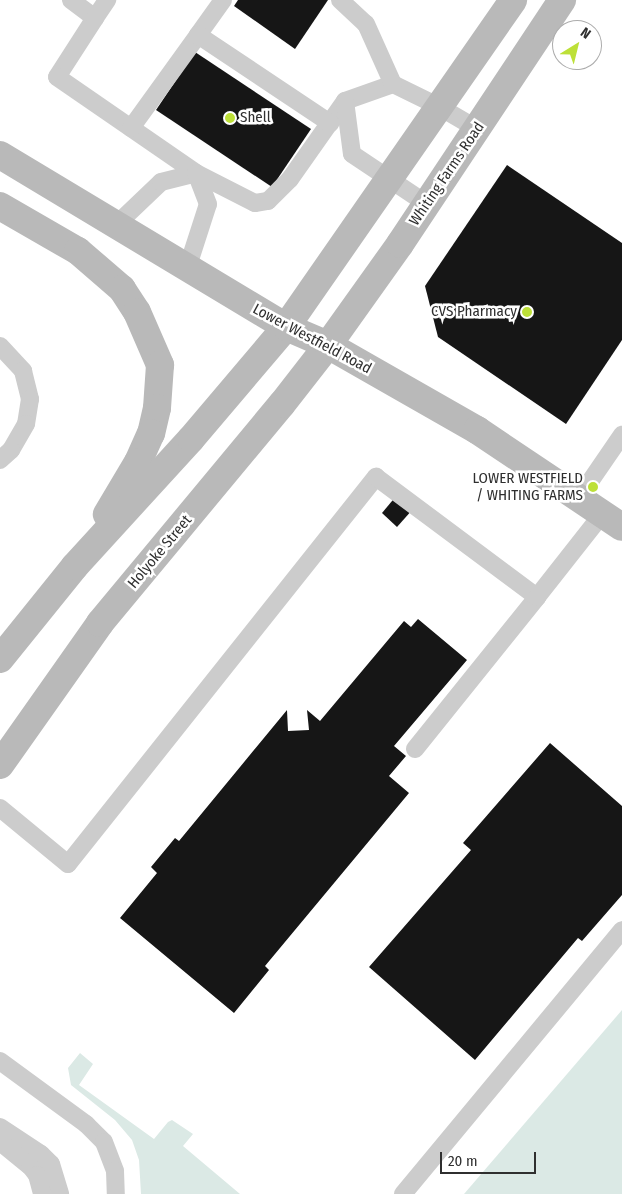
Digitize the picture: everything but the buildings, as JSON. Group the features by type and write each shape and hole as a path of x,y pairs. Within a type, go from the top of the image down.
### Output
{"street":[{"path":"0,659 76,566 191,439 286,327 513,0"},
{"name":"Whiting Farms Road","path":"328,344 427,204 562,0"},
{"name":"Lower Westfield Road","path":"0,155 286,327 328,344 477,430 612,520"},
{"path":"0,206 78,251 122,289 137,312 160,364 157,408 151,433 138,462 76,566"},
{"name":"Holyoke Street","path":"0,765 100,623 282,404 328,344"}],"lane":[{"path":"71,0 95,18"},
{"path":"107,0 57,77 196,173 254,204 268,201 290,179 345,101 393,84"},
{"path":"131,128 223,0"},
{"path":"340,0 366,24 393,84 438,106 477,130"},
{"path":"198,35 330,123"},
{"path":"345,101 352,154 427,204"},
{"path":"116,225 161,182 196,173"},
{"path":"187,269 208,204 196,173"},
{"path":"0,346 23,371 30,399 26,424 11,450 0,460"},
{"path":"578,499 622,435"},
{"path":"0,808 68,864 376,477 537,596"},
{"path":"415,749 537,596 612,520"},
{"path":"403,1194 622,930"},
{"path":"0,1061 86,1124 104,1142 115,1171 116,1194"},
{"path":"0,1127 41,1154 51,1164 60,1194"},
{"path":"0,1142 30,1166 37,1175 42,1194"}],"shaded area":[{"path":"622,1010 622,1194 464,1194"},
{"path":"80,1053 93,1064 79,1085 154,1139 168,1122 172,1120 193,1134 183,1146 240,1194 141,1194 139,1160 132,1140 115,1120 71,1085 68,1068"}],"place":[{"name":"Shell","path":"230,118"},
{"name":"CVS Pharmacy","path":"527,312"},
{"name":"LOWER WESTFIELD / WHITING FARMS","path":"593,487"}]}
